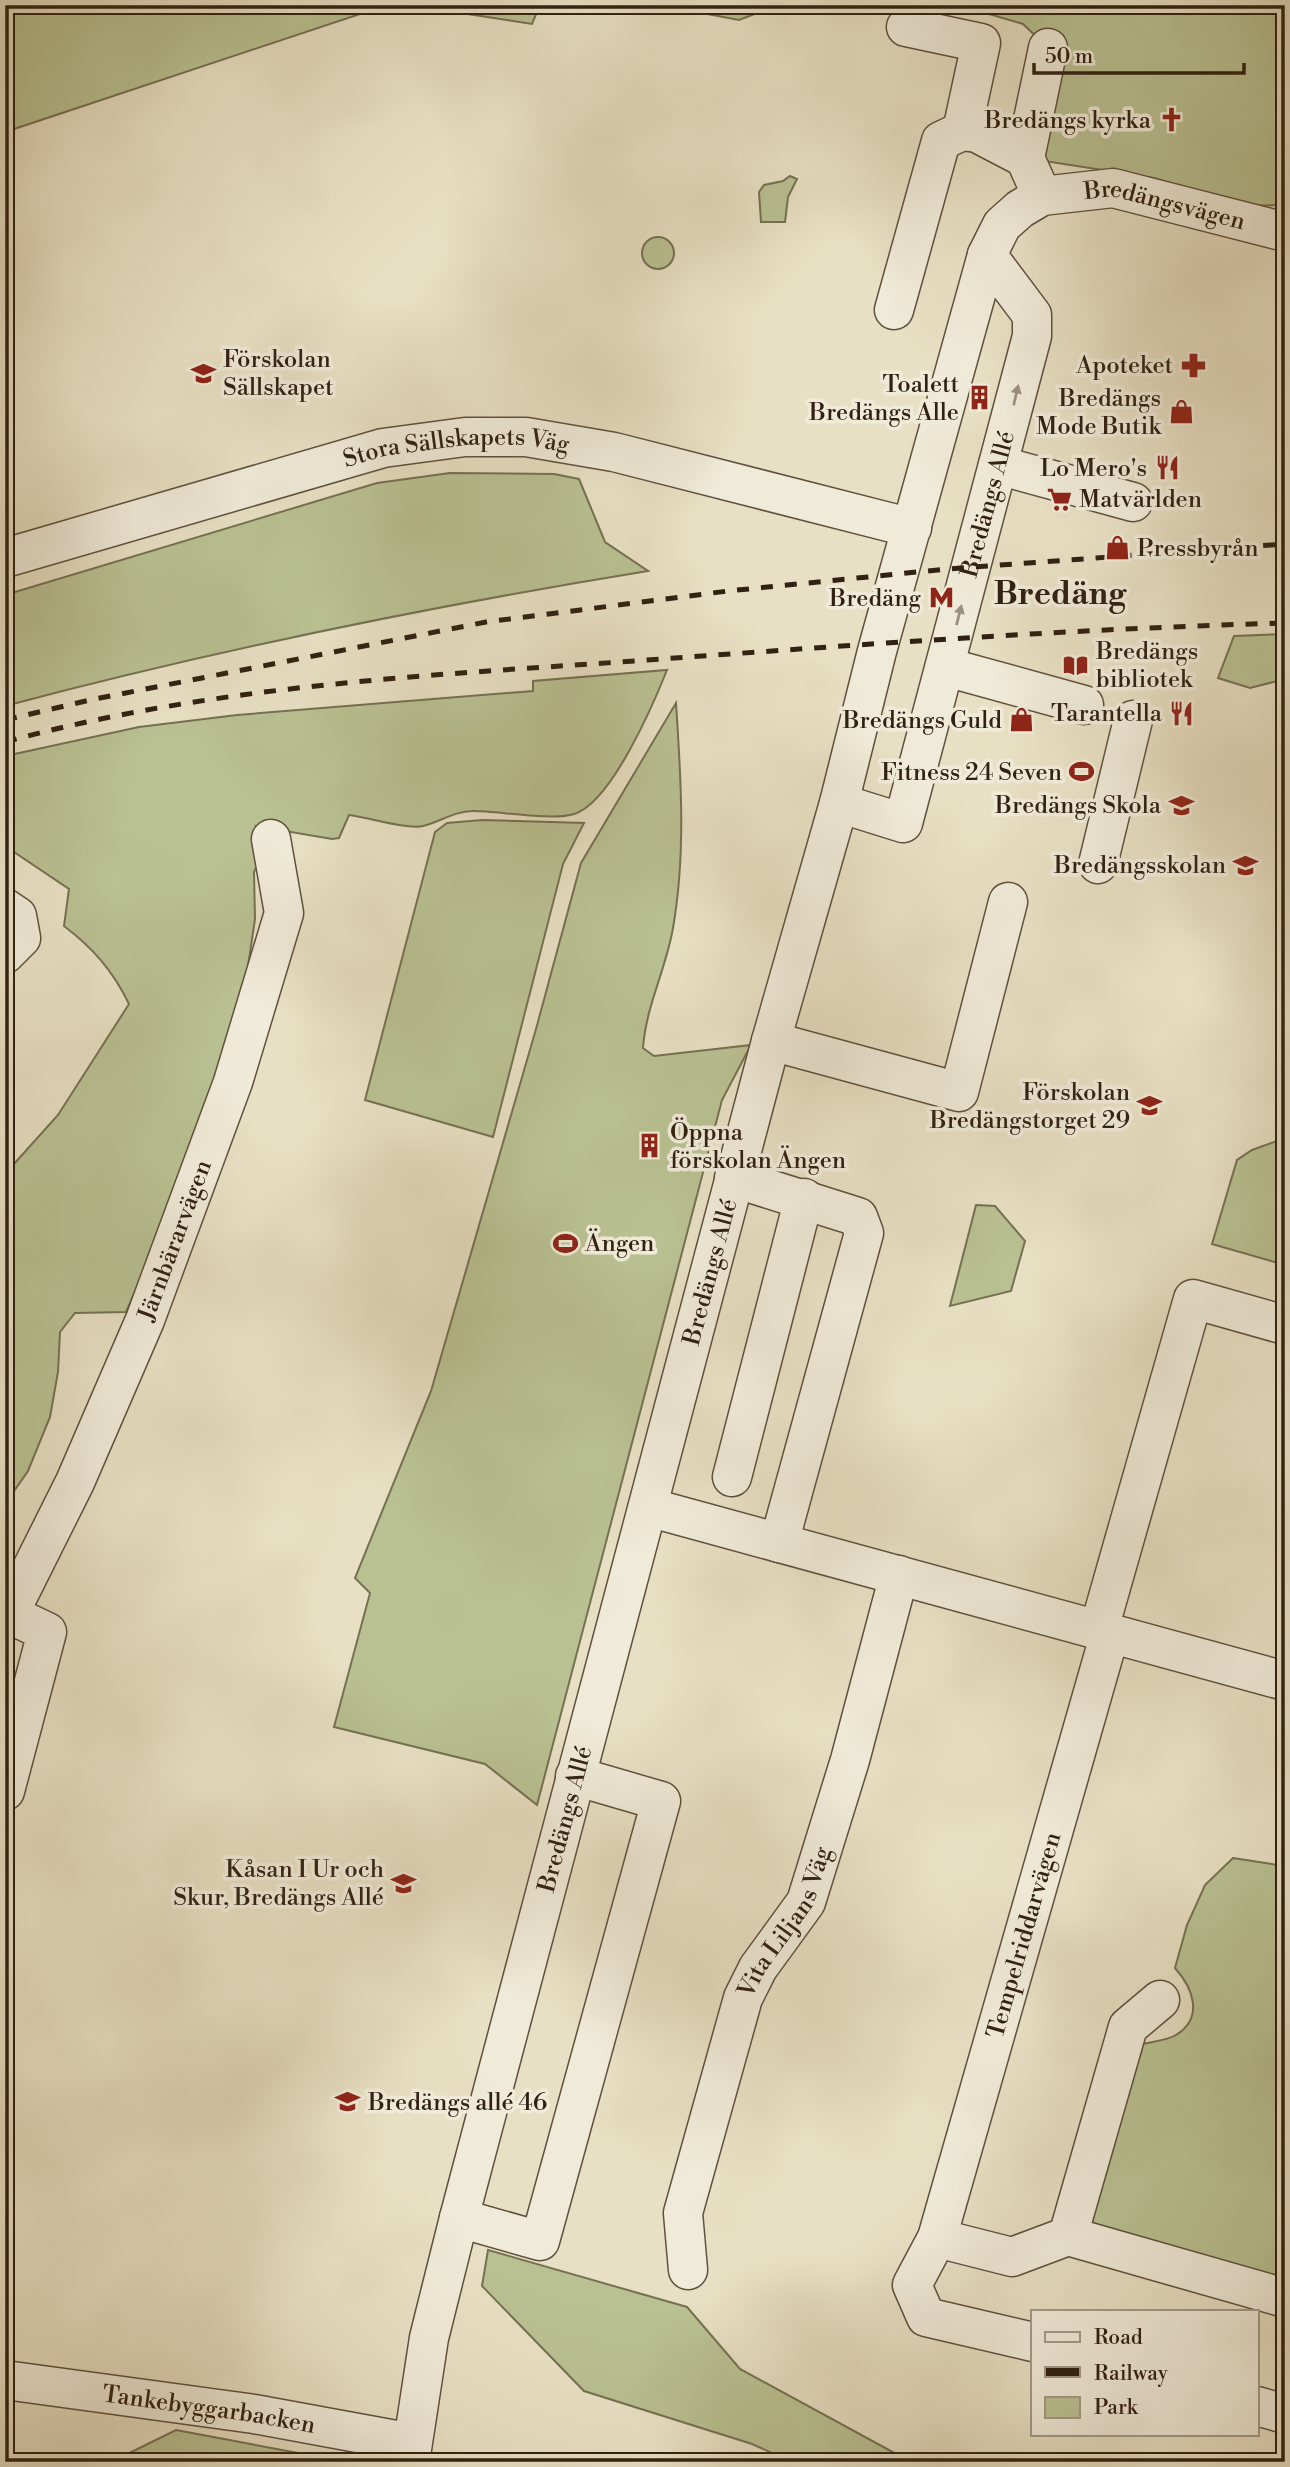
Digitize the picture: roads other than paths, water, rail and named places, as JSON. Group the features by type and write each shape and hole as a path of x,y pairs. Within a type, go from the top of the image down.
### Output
{"street":[{"path":"906,27 981,43 962,131"},
{"path":"1042,196 1025,158 1048,48"},
{"path":"894,310 941,141 962,131 977,133 1025,158"},
{"name":"Bredängsvägen","path":"1042,196 1113,188 1285,232"},
{"name":"Bredängs Allé","path":"411,2452 429,2338 458,2218 734,1178 839,803 987,255 1002,225 1020,209 1042,196"},
{"name":"Bredängs Allé","path":"839,803 903,823 946,667 1032,336 1032,315 987,255"},
{"name":"Stora Sällskapets Väg","path":"5,558 383,448 465,438 526,438 601,449 912,528"},
{"path":"1001,453 1135,490"},
{"path":"946,667 1084,705"},
{"path":"1098,863 1133,720"},
{"name":"Järnbärarvägen","path":"7,1618 75,1482 145,1320 233,1082 284,913 271,839"},
{"path":"771,1041 960,1091 1009,902"},
{"path":"5,908 17,916 21,938 5,954"},
{"name":"Bredängs Allé","path":"734,1178 858,1217 864,1233 779,1543"},
{"path":"732,1477 804,1198"},
{"name":"Tempelriddarvägen","path":"1031,2342 926,2317 912,2285 937,2238 1193,1299 1285,1325"},
{"path":"648,1507 1104,1631 1283,1675"},
{"name":"Vita Liljans Väg","path":"688,2270 683,2213 743,1998 758,1968 806,1902 850,1760 899,1575"},
{"path":"5,1791 47,1632 7,1618"},
{"path":"458,2218 540,2241 661,1801 575,1776"},
{"path":"1068,2236 1128,2027 1160,2000"},
{"path":"937,2238 1012,2257 1068,2236 1285,2298"},
{"name":"Tankebyggarbacken","path":"20,2382 254,2414 411,2452"},
{"path":"1258,2406 1285,2414"}],"railway":[{"path":"5,720 90,700 486,622 728,591 947,569 1285,544"},
{"path":"5,742 156,708 233,696 388,679 952,639 1285,623"}],"place":[{"name":"Bredängs kyrka","path":"1171,120"},
{"name":"Apoteket","path":"1193,365"},
{"name":"Förskolan Sällskapet","path":"203,373"},
{"name":"Toalett Bredängs Alle","path":"979,398"},
{"name":"Bredängs Mode Butik","path":"1181,412"},
{"name":"Lo Mero's","path":"1167,468"},
{"name":"Matvärlden","path":"1059,499"},
{"name":"Pressbyrån","path":"1117,548"},
{"name":"Bredäng","path":"941,598"},
{"name":"Bredängs bibliotek","path":"1076,665"},
{"name":"Tarantella","path":"1182,713"},
{"name":"Bredängs Guld","path":"1022,720"},
{"name":"Fitness 24 Seven","path":"1082,772"},
{"name":"Bredängs Skola","path":"1181,805"},
{"name":"Bredängsskolan","path":"1246,865"},
{"name":"Förskolan Bredängstorget 29","path":"1150,1106"},
{"name":"Öppna förskolan Ängen","path":"650,1146"},
{"name":"Ängen","path":"565,1243"},
{"name":"Kåsan I Ur och Skur, Bredängs Allé","path":"404,1883"},
{"name":"Bredängs allé 46","path":"348,2102"}],"district":[{"name":"Bredäng","path":"1060,593"}]}
